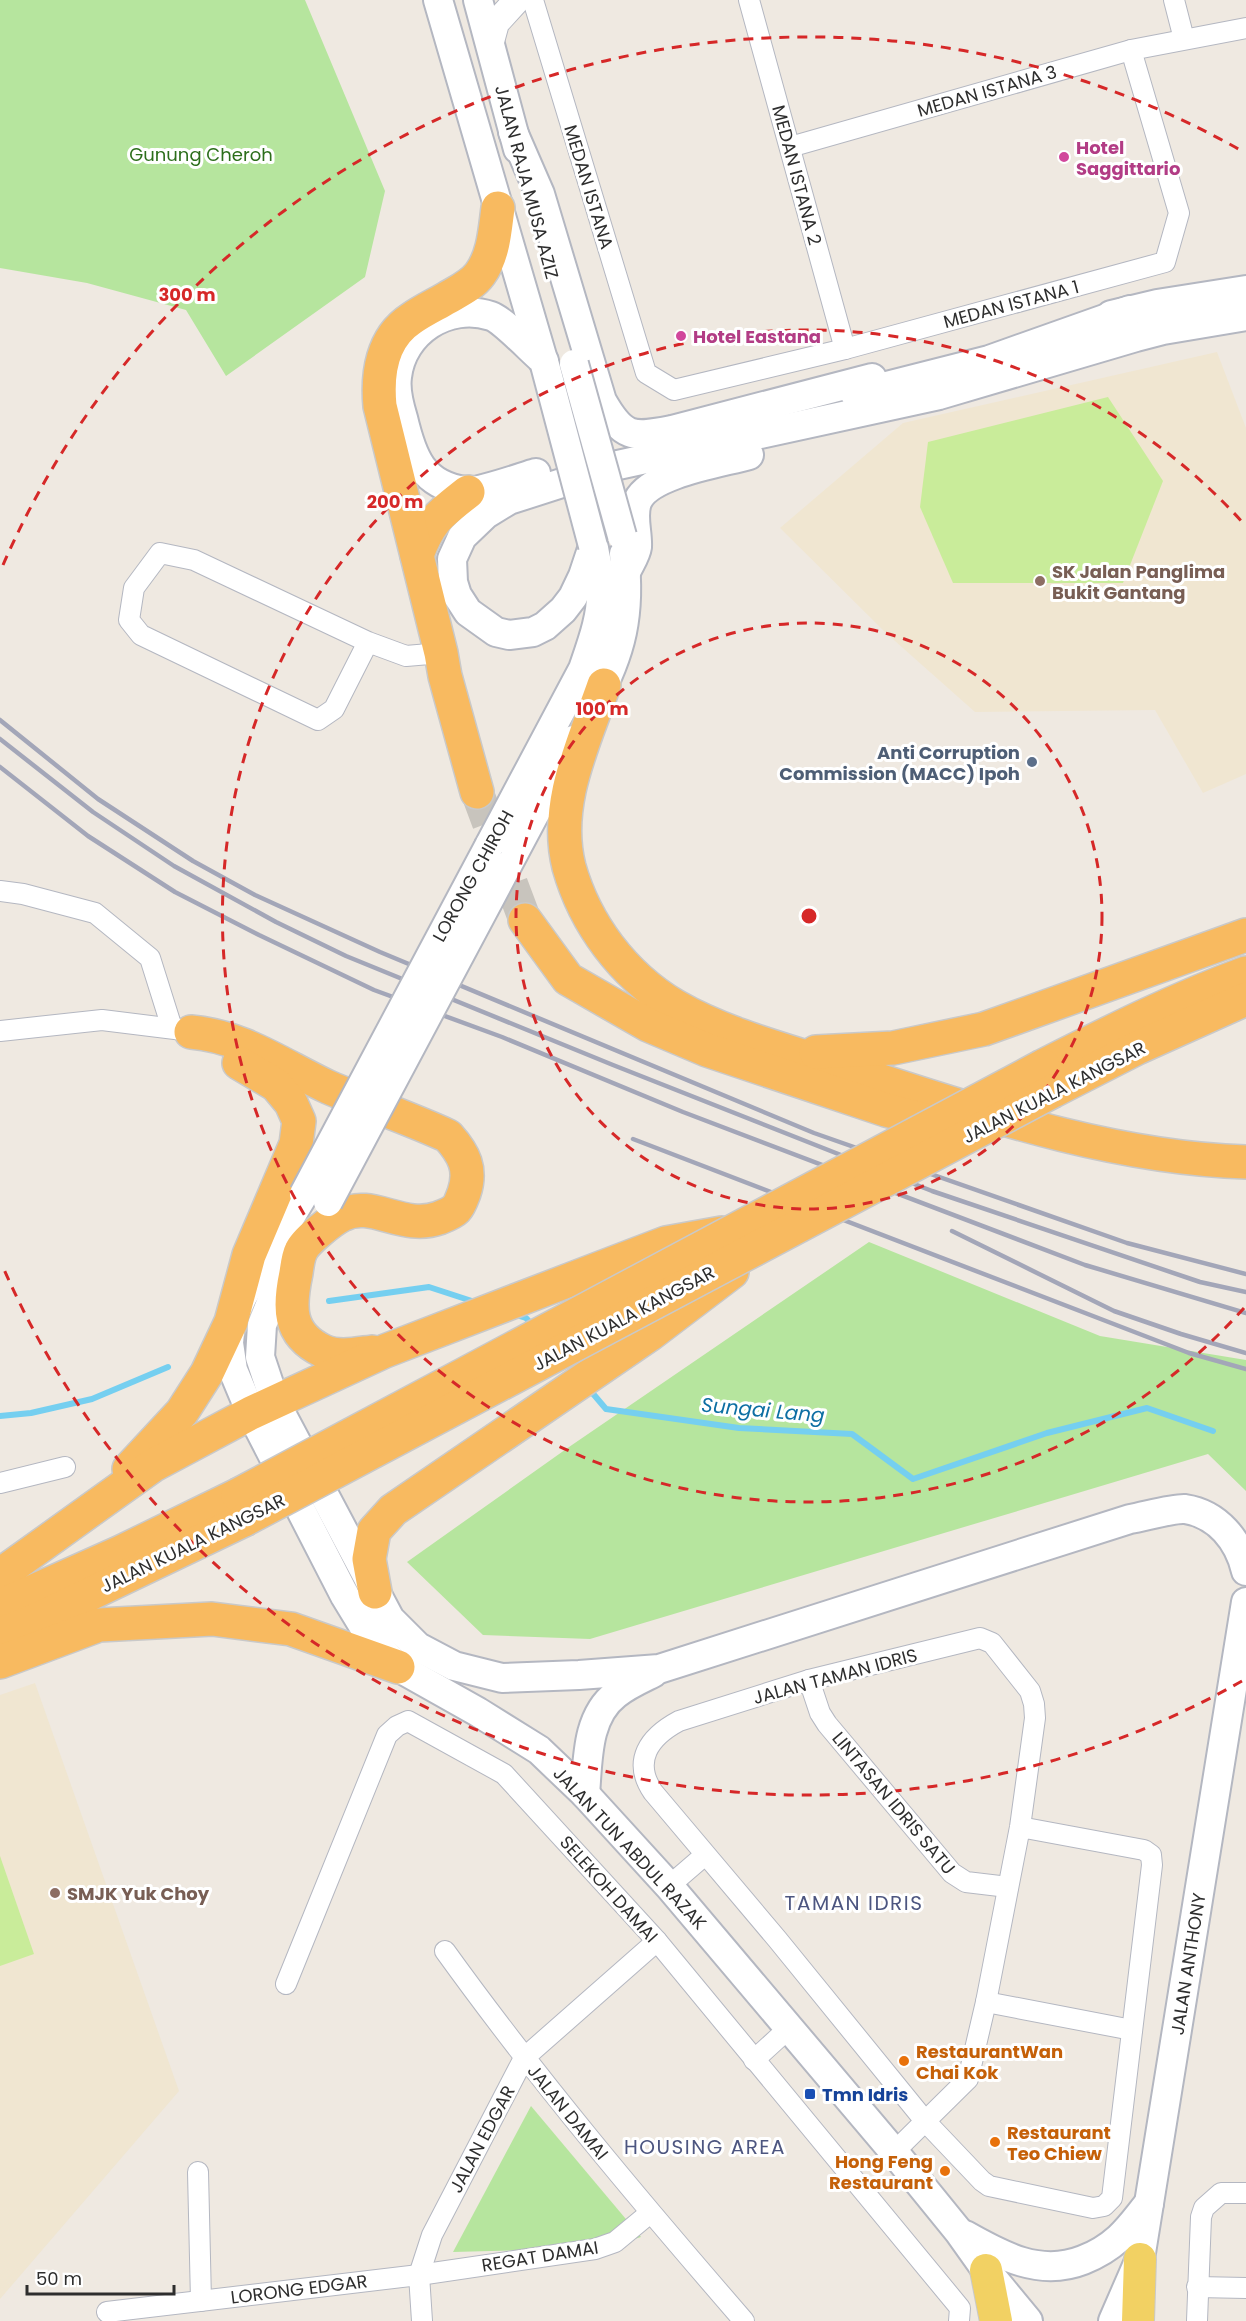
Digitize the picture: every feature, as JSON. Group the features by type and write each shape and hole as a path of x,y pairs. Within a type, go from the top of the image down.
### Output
{"highway":[{"path":"477,792 445,676 380,406 378,387 379,369 384,355 393,339 409,320 469,286 479,276 491,251 498,208"},
{"path":"417,555 429,526 436,516 468,492"},
{"path":"604,685 567,793 564,828 568,856 583,906 605,943 637,978 675,1005 719,1027 796,1053 1081,1140 1205,1161 1246,1162"},
{"path":"525,920 568,979 648,1025 707,1050 886,1110 1107,1168 1246,1184"},
{"path":"796,1053 893,1048 984,1029 1246,935"},
{"name":"JALAN KUALA KANGSAR","path":"0,1635 244,1520 774,1239 1048,1078 1136,1019 1206,987 1246,973"},
{"name":"JALAN KUALA KANGSAR","path":"0,1606 121,1552 238,1495 734,1231 1048,1078 1137,1048 1246,999"},
{"path":"1137,1048 1246,1016"},
{"path":"181,1030 213,1034 279,1060 326,1086 448,1136 461,1151 469,1168 462,1199 455,1210 429,1221 412,1222 363,1209 345,1213 301,1249 291,1299 292,1315 298,1332 324,1352 344,1356 385,1351"},
{"path":"91,1509 182,1412 207,1373 231,1322 249,1255 296,1144 299,1121 291,1103 276,1085 181,1030"},
{"path":"0,1575 152,1466 263,1407 385,1351 666,1243 734,1231"},
{"path":"375,1592 369,1559 374,1531 393,1510 649,1335 774,1239"},
{"path":"0,1662 99,1625 212,1619 291,1629 398,1667"}],"main road":[{"name":"JALAN RAJA MUSA AZIZ","path":"438,0 544,363"},
{"name":"JALAN RAJA MUSA AZIZ","path":"478,0 622,536 626,572"},
{"path":"513,132 540,194 602,401 624,431 642,436 1130,310 1246,290"},
{"path":"544,363 493,317 466,312 425,326 406,351 397,376 397,395 410,449 418,463 433,480 468,492 619,449 653,445 989,360 1130,310"},
{"path":"626,572 637,549 635,521 638,501 648,489 667,477 822,435 939,395 1136,337 1162,330 1246,316"},
{"name":"LORONG CHIROH","path":"498,856 583,669 599,616 601,586 593,546 544,363"},
{"path":"593,546 573,597 563,610 545,626 533,632 509,635 496,632 468,612 457,596 453,582 452,559 462,537 486,514 509,500 618,465 939,395"},
{"name":"LORONG CHIROH","path":"316,1198 498,856 613,667 626,607 626,572"},
{"name":"JALAN TUN ABDUL RAZAK","path":"263,1407 260,1357 262,1325 274,1295 301,1249 316,1198"},
{"name":"JALAN TUN ABDUL RAZAK","path":"316,1198 243,1296 231,1322 229,1343 233,1370 263,1407 345,1596 370,1637 398,1667 478,1712 539,1750 585,1794 669,1886 894,2152 1028,2321"},
{"path":"263,1407 390,1619 418,1647 454,1666 502,1678 659,1669"},
{"path":"585,1794 589,1748 595,1724 615,1694 659,1669 1130,1519 1184,1509 1205,1517 1226,1529 1242,1554 1246,1571"},
{"name":"JALAN ANTHONY","path":"1113,2321 1140,2259 1246,1602"},
{"path":"959,2232 989,2249 1026,2265 1047,2268 1074,2264 1098,2254 1118,2239 1149,2204"},
{"path":"1138,2321 1140,2259"},
{"path":"986,2270 996,2321"}],"street":[{"path":"490,45 496,23 517,0"},
{"name":"MEDAN ISTANA","path":"533,0 646,373"},
{"name":"MEDAN ISTANA 2","path":"749,0 845,349"},
{"path":"1174,0 1184,39"},
{"name":"MEDAN ISTANA 3","path":"790,147 1131,50 1246,28"},
{"name":"MEDAN ISTANA 1","path":"646,373 674,390 845,349 1165,262 1179,213 1131,50"},
{"path":"368,642 334,709 318,720 141,635 129,620 134,588 159,553 194,560 368,642 406,656 441,653"},
{"path":"0,891 23,894 95,913 150,958 181,1030"},
{"path":"0,1031 102,1020 181,1030"},
{"path":"0,1483 65,1467"},
{"name":"JALAN TAMAN IDRIS","path":"894,2152 968,2079 986,2002 1020,1827 1035,1718 1034,1704 1030,1691 992,1643 980,1638 809,1680 679,1721 662,1731 648,1747 643,1765 644,1776 648,1784 925,2121"},
{"name":"LINTASAN IDRIS SATU","path":"809,1680 820,1713 827,1724 952,1873 966,1882 1008,1887"},
{"name":"SELEKOH DAMAI","path":"286,1984 387,1735 397,1726 408,1721 504,1774 657,1941 960,2308 959,2321"},
{"path":"925,2121 989,2186 1093,2208 1104,2206 1112,2198 1152,1864 1150,1855 1144,1850 1020,1827"},
{"path":"669,1886 705,1854"},
{"name":"JALAN EDGAR","path":"422,2321 418,2275 432,2235 524,2058 657,1941"},
{"name":"JALAN DAMAI","path":"446,1951 524,2058 650,2213 744,2321"},
{"path":"986,2002 1132,2030"},
{"path":"754,2060 789,2028"},
{"path":"198,2172 201,2301"},
{"path":"1197,2321 1201,2217 1204,2208 1221,2193 1246,2192"},
{"name":"REGAT DAMAI","path":"418,2275 606,2246 615,2242 650,2213"},
{"name":"LORONG EDGAR","path":"107,2312 418,2275"},
{"path":"1197,2287 1246,2288"}],"shaded area":[{"name":"SK Jalan Panglima Bukit Gantang","path":"1217,352 1246,428 1246,774 1203,793 1155,710 975,712 886,633 780,528 903,423"},
{"name":"SMJK Yuk Choy","path":"35,1683 179,2091 0,2299 0,1695"}],"green space":[{"name":"Gunung Cheroh","path":"0,0 305,0 385,191 365,277 226,376 186,310 87,283 0,268"},
{"path":"1108,397 1163,481 1123,583 953,583 920,507 928,442"},
{"path":"869,1242 1100,1336 1246,1360 1246,1491 1208,1454 590,1639 483,1635 407,1562 569,1447"},
{"path":"0,1856 34,1954 0,1966"},
{"path":"531,2106 641,2237 605,2248 453,2252"}],"waterway":[{"name":"Sungai Lang","path":"329,1301 429,1287 478,1303"},
{"name":"Sungai Lang","path":"513,1314 526,1318 534,1327"},
{"name":"Sungai Lang","path":"0,1416 31,1413 92,1399 168,1367"},
{"name":"Sungai Lang","path":"589,1389 606,1409 739,1428 852,1434 913,1479 1047,1433 1147,1408 1213,1431"}],"tunnel":[{"path":"477,792 525,920"}],"railway":[{"path":"0,720 98,799 193,861 255,895 380,952 814,1133 1127,1243 1246,1274"},
{"path":"0,739 93,812 174,866 276,922 346,956 932,1191 1200,1282 1246,1292"},
{"path":"0,767 88,836 175,892 374,990 502,1037 683,1112 1085,1265 1246,1313"},
{"path":"633,1139 1189,1353 1246,1369"},
{"path":"952,1231 1114,1311 1246,1353"}],"place":[{"name":"Hotel Saggittario","path":"1064,157"},
{"name":"Hotel Eastana","path":"681,336"},
{"name":"SK Jalan Panglima Bukit Gantang","path":"1040,581"},
{"name":"Anti Corruption Commission (MACC) Ipoh","path":"1032,762"},
{"name":"SMJK Yuk Choy","path":"55,1893"},
{"name":"RestaurantWan Chai Kok","path":"904,2061"},
{"name":"Tmn Idris","path":"810,2094"},
{"name":"Restaurant Teo Chiew","path":"995,2142"},
{"name":"Hong Feng Restaurant","path":"945,2171"}],"district":[{"name":"TAMAN IDRIS","path":"854,1903"},
{"name":"HOUSING AREA","path":"705,2147"}]}
